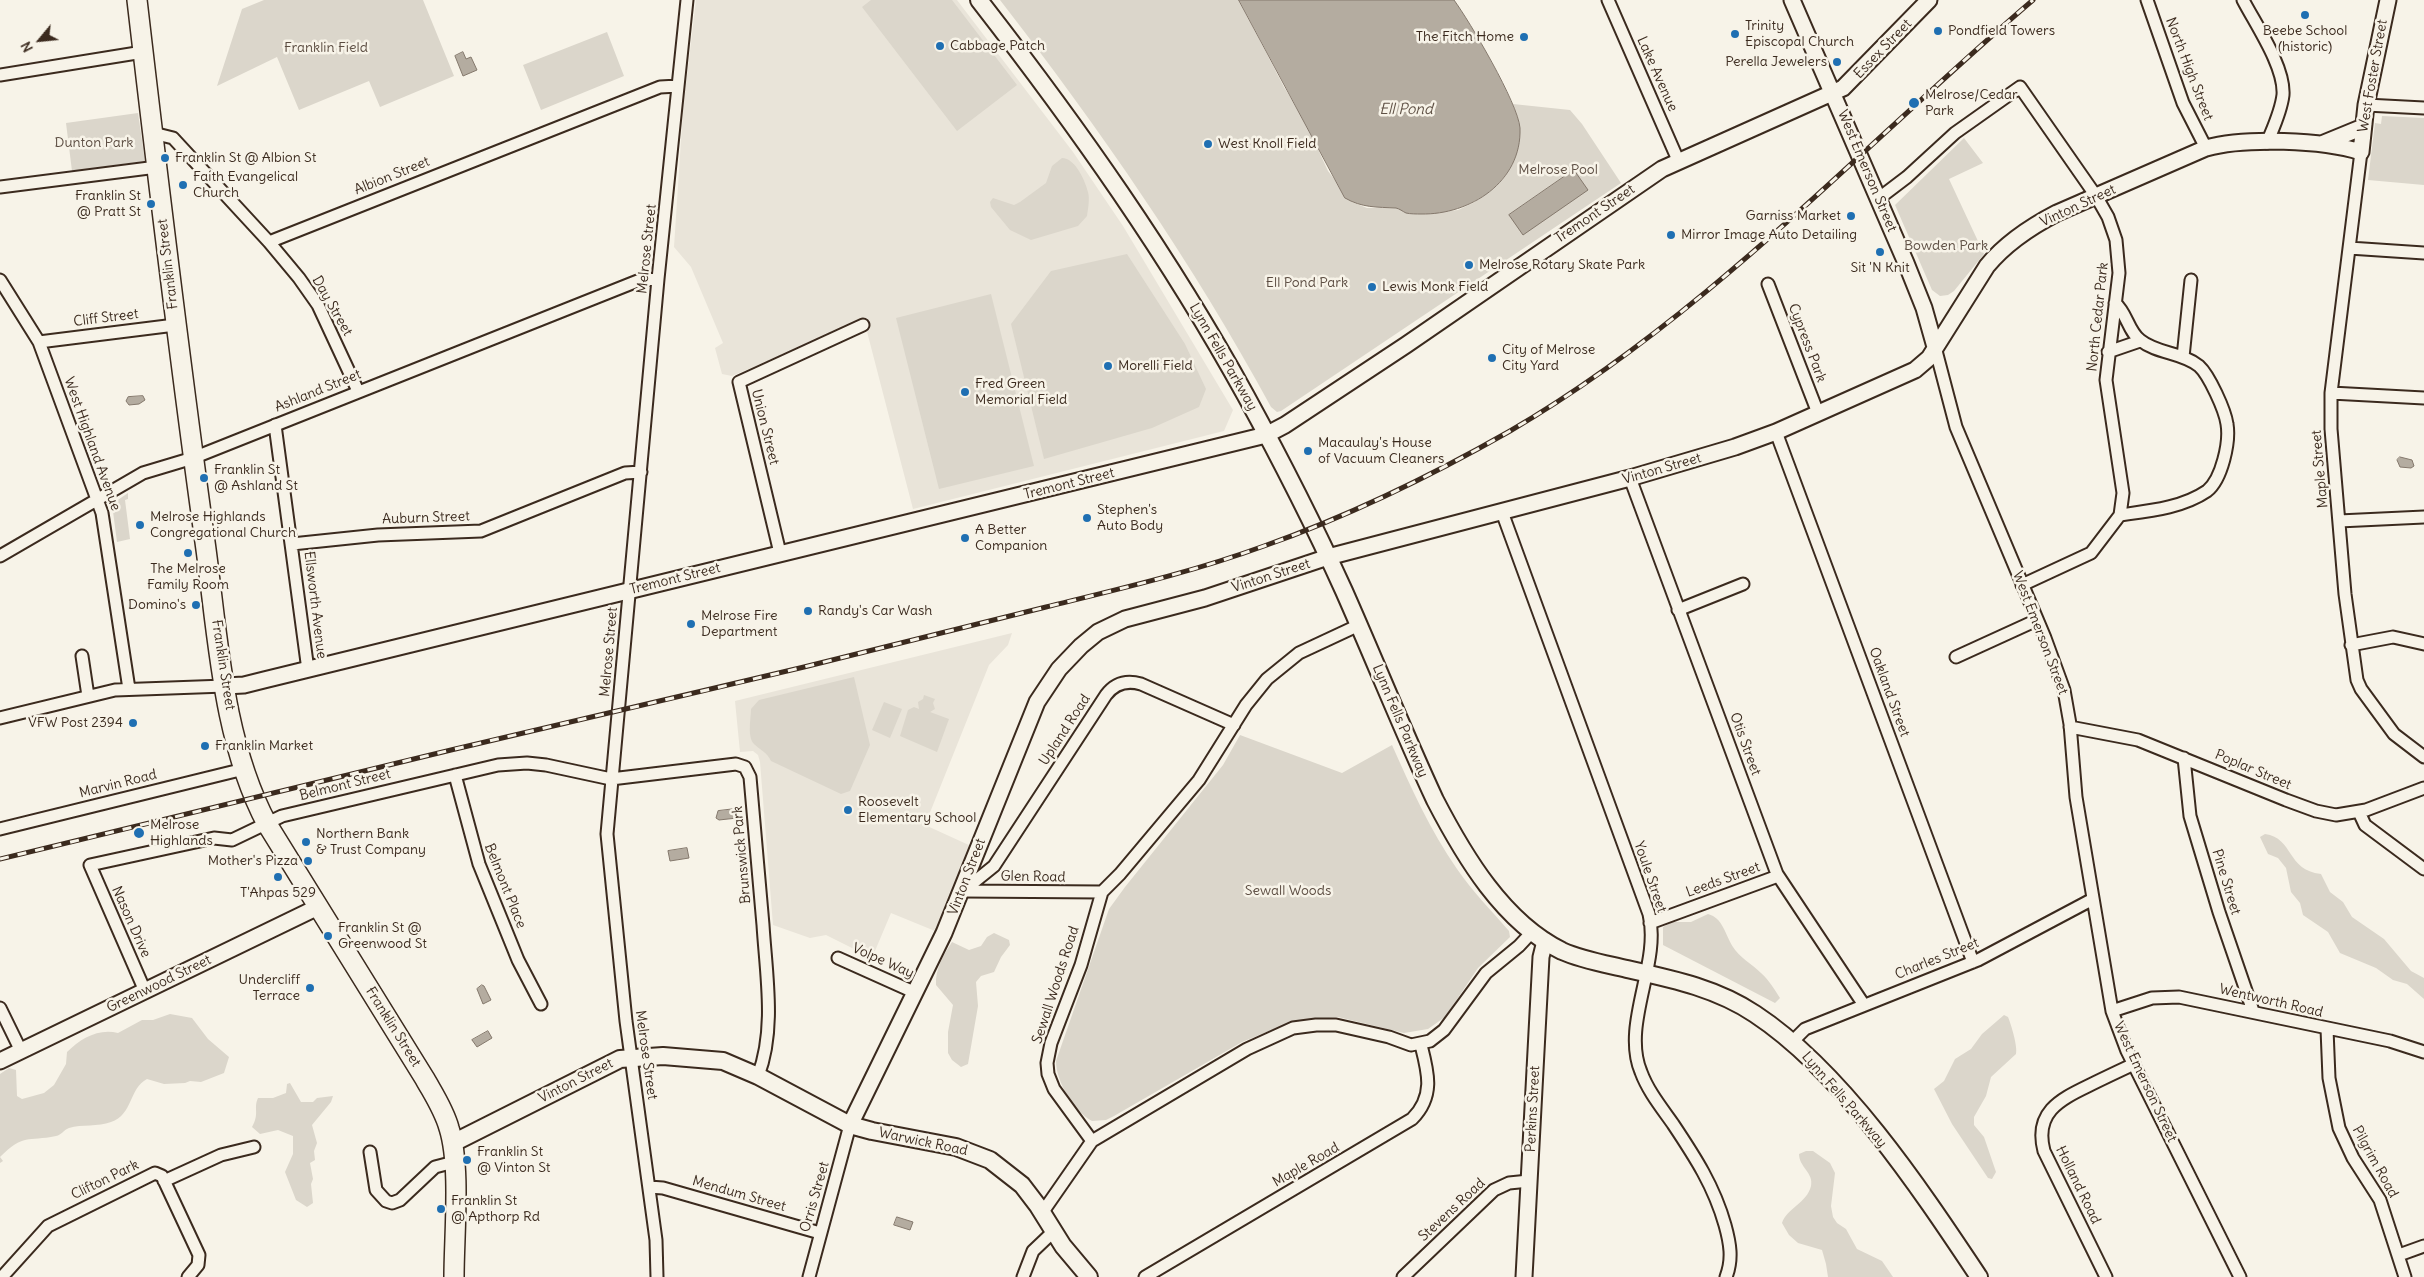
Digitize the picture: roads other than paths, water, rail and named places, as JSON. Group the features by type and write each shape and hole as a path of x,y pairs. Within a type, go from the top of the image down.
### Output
{"main road":[{"name":"Franklin Street","path":"137,0 193,458 225,686 244,769 267,824 436,1098 447,1121 453,1143 454,1162 454,1277"},
{"name":"Lynn Fells Parkway","path":"979,0 1055,98 1128,202 1205,324 1266,435 1328,557 1426,781 1447,824 1488,885 1511,912 1539,937 1580,958 1688,983 1721,995 1756,1014 1792,1042 1820,1069 1864,1119 1903,1169 1979,1277"},
{"name":"Vinton Street","path":"453,1143 595,1070 631,1057 663,1056 723,1061 758,1076 850,1125"},
{"name":"Warwick Road","path":"850,1125 956,1147 982,1157 1017,1180 1042,1213 1053,1232 1089,1277"}],"street":[{"name":"Melrose Street","path":"657,1277 657,1252 631,1057 608,850 611,779 658,279 687,0"},
{"name":"Lake Avenue","path":"1608,0 1678,160"},
{"name":"West Emerson Street","path":"1792,0 1833,93 1883,195 1922,303 1956,427 2037,620 2064,690 2070,727 2076,797 2112,1011 2134,1064 2240,1277"},
{"name":"Essex Street","path":"1833,93 1849,84 1929,0"},
{"name":"North High Street","path":"2147,0 2180,98 2206,148"},
{"path":"2243,0 2277,65 2282,83 2280,110 2267,143"},
{"name":"West Foster Street","path":"2361,152 2366,105 2388,0"},
{"path":"0,75 143,52"},
{"name":"Albion Street","path":"269,242 660,87 678,86"},
{"name":"North Cedar Park","path":"1883,195 1955,132 2020,87 2096,196 2113,227 2118,247 2120,263 2108,352 2106,392 2122,493 2120,515"},
{"name":"Tremont Street","path":"225,686 246,685 1266,435 1285,425 1406,345 1638,185 1678,160 1833,93"},
{"path":"2366,105 2424,108"},
{"name":"Vinton Street","path":"2322,143 2363,127"},
{"path":"153,134 173,138 269,242"},
{"name":"Vinton Street","path":"850,1125 916,992 963,891 1037,702 1059,669 1081,646 1098,632 1125,619 1205,598 1328,557 1630,478 1735,447 1776,432 1917,369 1926,362 1979,277 1994,258 2041,222 2206,148 2232,144 2322,143 2361,152"},
{"name":"Maple Street","path":"2361,152 2339,314 2331,393 2331,429 2351,644 2357,680 2361,689 2398,738 2424,757"},
{"path":"0,187 157,167"},
{"name":"Day Street","path":"269,242 299,278 318,305 358,391"},
{"path":"2349,248 2424,253"},
{"name":"Ashland Street","path":"0,556 150,470 193,458 640,280 658,279"},
{"name":"West Highland Avenue","path":"0,280 39,342 103,516 130,689"},
{"path":"2183,356 2191,280"},
{"name":"Cypress Park","path":"1768,284 1818,413"},
{"path":"2022,585 2089,554 2109,532 2120,515 2158,510 2191,500 2211,487 2220,470 2228,425 2225,413 2203,370 2183,356 2140,340 2115,303"},
{"name":"Cliff Street","path":"39,342 176,325"},
{"name":"Union Street","path":"780,554 739,382 862,325"},
{"path":"2108,352 2140,340"},
{"path":"2331,393 2424,398"},
{"name":"Ellsworth Avenue","path":"275,425 308,670"},
{"name":"Oakland Street","path":"1776,432 1973,962"},
{"name":"Auburn Street","path":"292,544 378,535 478,532 623,474 640,472"},
{"name":"Otis Street","path":"1630,478 1778,876 1864,1004"},
{"name":"Youle Street","path":"1502,512 1650,922 1646,974 1637,1025 1638,1063 1649,1088 1699,1164 1714,1191 1730,1252 1726,1277"},
{"path":"2339,521 2424,517"},
{"path":"1678,610 1743,584"},
{"path":"1956,657 2037,620"},
{"name":"Sewall Woods Road","path":"1092,1141 1054,1089 1048,1074 1048,1063 1051,1043 1081,965 1102,892 1120,874 1199,780 1253,695 1281,666 1317,644 1359,625"},
{"path":"2351,644 2394,637 2424,644"},
{"path":"82,656 88,696"},
{"name":"Upland Road","path":"963,891 994,866 1106,695 1114,686 1129,682 1141,684 1234,725"},
{"path":"0,718 88,696 130,689 225,686"},
{"name":"Poplar Street","path":"2070,727 2134,739 2316,811 2336,815 2359,812 2424,788"},
{"name":"Pine Street","path":"2184,758 2190,816 2219,912 2253,1011"},
{"name":"Belmont Street","path":"90,865 214,838 232,840 282,816 326,804 498,765 527,763 611,779"},
{"name":"Brunswick Park","path":"611,779 734,764 742,765 748,771 764,944 768,1016 763,1062 758,1076"},
{"name":"Marvin Road","path":"0,829 244,769"},
{"name":"Belmont Place","path":"455,775 479,864 521,965 540,1004"},
{"path":"2359,812 2365,825 2424,869"},
{"name":"Nason Drive","path":"90,865 145,991"},
{"name":"Leeds Street","path":"1650,922 1778,876"},
{"name":"Glen Road","path":"963,891 1102,892"},
{"name":"Charles Street","path":"1792,1042 1805,1029 1973,962 2093,899"},
{"name":"Greenwood Street","path":"0,1061 318,907"},
{"path":"1042,1213 1092,1141 1247,1049 1293,1028 1316,1025 1336,1025 1373,1032 1411,1045 1421,1044 1434,1039 1444,1030 1486,973 1519,946 1539,937"},
{"name":"Perkins Street","path":"1524,1277 1540,962 1539,937"},
{"name":"Volpe Way","path":"838,958 916,992"},
{"name":"Wentworth Road","path":"2112,1011 2142,1000 2170,996 2253,1011 2327,1029 2401,1043 2424,1052"},
{"path":"0,1008 21,1051"},
{"name":"Pilgrim Road","path":"2327,1029 2329,1078 2338,1128 2353,1158 2380,1200 2405,1277"},
{"name":"Maple Road","path":"1145,1277 1412,1119 1424,1102 1428,1089 1429,1075 1421,1044"},
{"name":"Holland Road","path":"2106,1277 2046,1156 2042,1141 2042,1130 2050,1110 2062,1099 2134,1064"},
{"name":"Orris Street","path":"809,1277 850,1125"},
{"path":"188,1277 198,1265 199,1255 164,1181 221,1155 254,1147"},
{"path":"370,1152 376,1190 386,1201 392,1203 400,1200 435,1167 454,1162"},
{"name":"Clifton Park","path":"2,1277 48,1226 154,1173 159,1174 164,1181"},
{"name":"Stevens Road","path":"1403,1277 1494,1190 1509,1183 1529,1180"},
{"name":"Mendum Street","path":"649,1187 663,1188 820,1233"},
{"path":"1023,1277 1033,1251 1053,1232"},
{"path":"2399,1255 2424,1246"}],"water":[{"name":"Ell Pond","path":"1239,0 1454,0 1492,63 1517,116 1520,128 1518,147 1512,164 1490,192 1457,209 1439,213 1406,213 1396,208 1364,205 1345,198"},
{"path":"463,52 466,59 471,57 477,70 463,76 455,56"},
{"path":"1574,170 1588,190 1523,235 1509,215"},
{"path":"143,396 145,400 139,404 129,405 126,401 128,397"},
{"path":"2400,457 2412,460 2414,466 2411,468 2400,467 2397,460"},
{"path":"735,809 737,818 719,820 716,818 718,811"},
{"path":"687,848 689,858 670,861 668,851"},
{"path":"482,985 491,1000 483,1004 477,989"},
{"path":"488,1031 492,1038 477,1047 472,1040"},
{"path":"897,1217 913,1222 910,1230 894,1225"}],"railway":[{"path":"0,859 804,667 1128,587 1237,555 1327,522 1420,479 1510,431 1582,385 1651,336 1781,228 2033,0"}],"place":[{"name":"Beebe School (historic)","path":"2305,15"},
{"name":"Pondfield Towers","path":"1938,31"},
{"name":"Trinity Episcopal Church","path":"1735,34"},
{"name":"The Fitch Home","path":"1524,37"},
{"name":"Cabbage Patch","path":"940,46"},
{"name":"Perella Jewelers","path":"1837,62"},
{"name":"Melrose/Cedar Park","path":"1914,103"},
{"name":"West Knoll Field","path":"1208,144"},
{"name":"Franklin St @ Albion St","path":"165,158"},
{"name":"Faith Evangelical Church","path":"183,185"},
{"name":"Franklin St @ Pratt St","path":"151,204"},
{"name":"Garniss Market","path":"1851,216"},
{"name":"Mirror Image Auto Detailing","path":"1671,235"},
{"name":"Sit 'N Knit","path":"1880,252"},
{"name":"Melrose Rotary Skate Park","path":"1469,265"},
{"name":"Lewis Monk Field","path":"1372,287"},
{"name":"City of Melrose City Yard","path":"1492,358"},
{"name":"Morelli Field","path":"1108,366"},
{"name":"Fred Green Memorial Field","path":"965,392"},
{"name":"Macaulay's House of Vacuum Cleaners","path":"1308,451"},
{"name":"Franklin St @ Ashland St","path":"204,478"},
{"name":"Stephen's Auto Body","path":"1087,518"},
{"name":"Melrose Highlands Congregational Church","path":"140,525"},
{"name":"A Better Companion","path":"965,538"},
{"name":"The Melrose Family Room","path":"188,553"},
{"name":"Domino's","path":"196,605"},
{"name":"Randy's Car Wash","path":"808,611"},
{"name":"Melrose Fire Department","path":"691,624"},
{"name":"VFW Post 2394","path":"133,723"},
{"name":"Franklin Market","path":"205,746"},
{"name":"Roosevelt Elementary School","path":"848,810"},
{"name":"Melrose Highlands","path":"139,833"},
{"name":"Northern Bank & Trust Company","path":"306,842"},
{"name":"Mother's Pizza","path":"308,861"},
{"name":"T'Ahpas 529","path":"278,877"},
{"name":"Franklin St @ Greenwood St","path":"328,936"},
{"name":"Undercliff Terrace","path":"310,988"},
{"name":"Franklin St @ Vinton St","path":"467,1160"},
{"name":"Franklin St @ Apthorp Rd","path":"441,1209"}],"park label":[{"name":"Franklin Field","path":"326,48"},
{"name":"Dunton Park","path":"94,143"},
{"name":"Melrose Pool","path":"1558,170"},
{"name":"Bowden Park","path":"1946,246"},
{"name":"Ell Pond Park","path":"1307,283"},
{"name":"Sewall Woods","path":"1288,891"}]}
